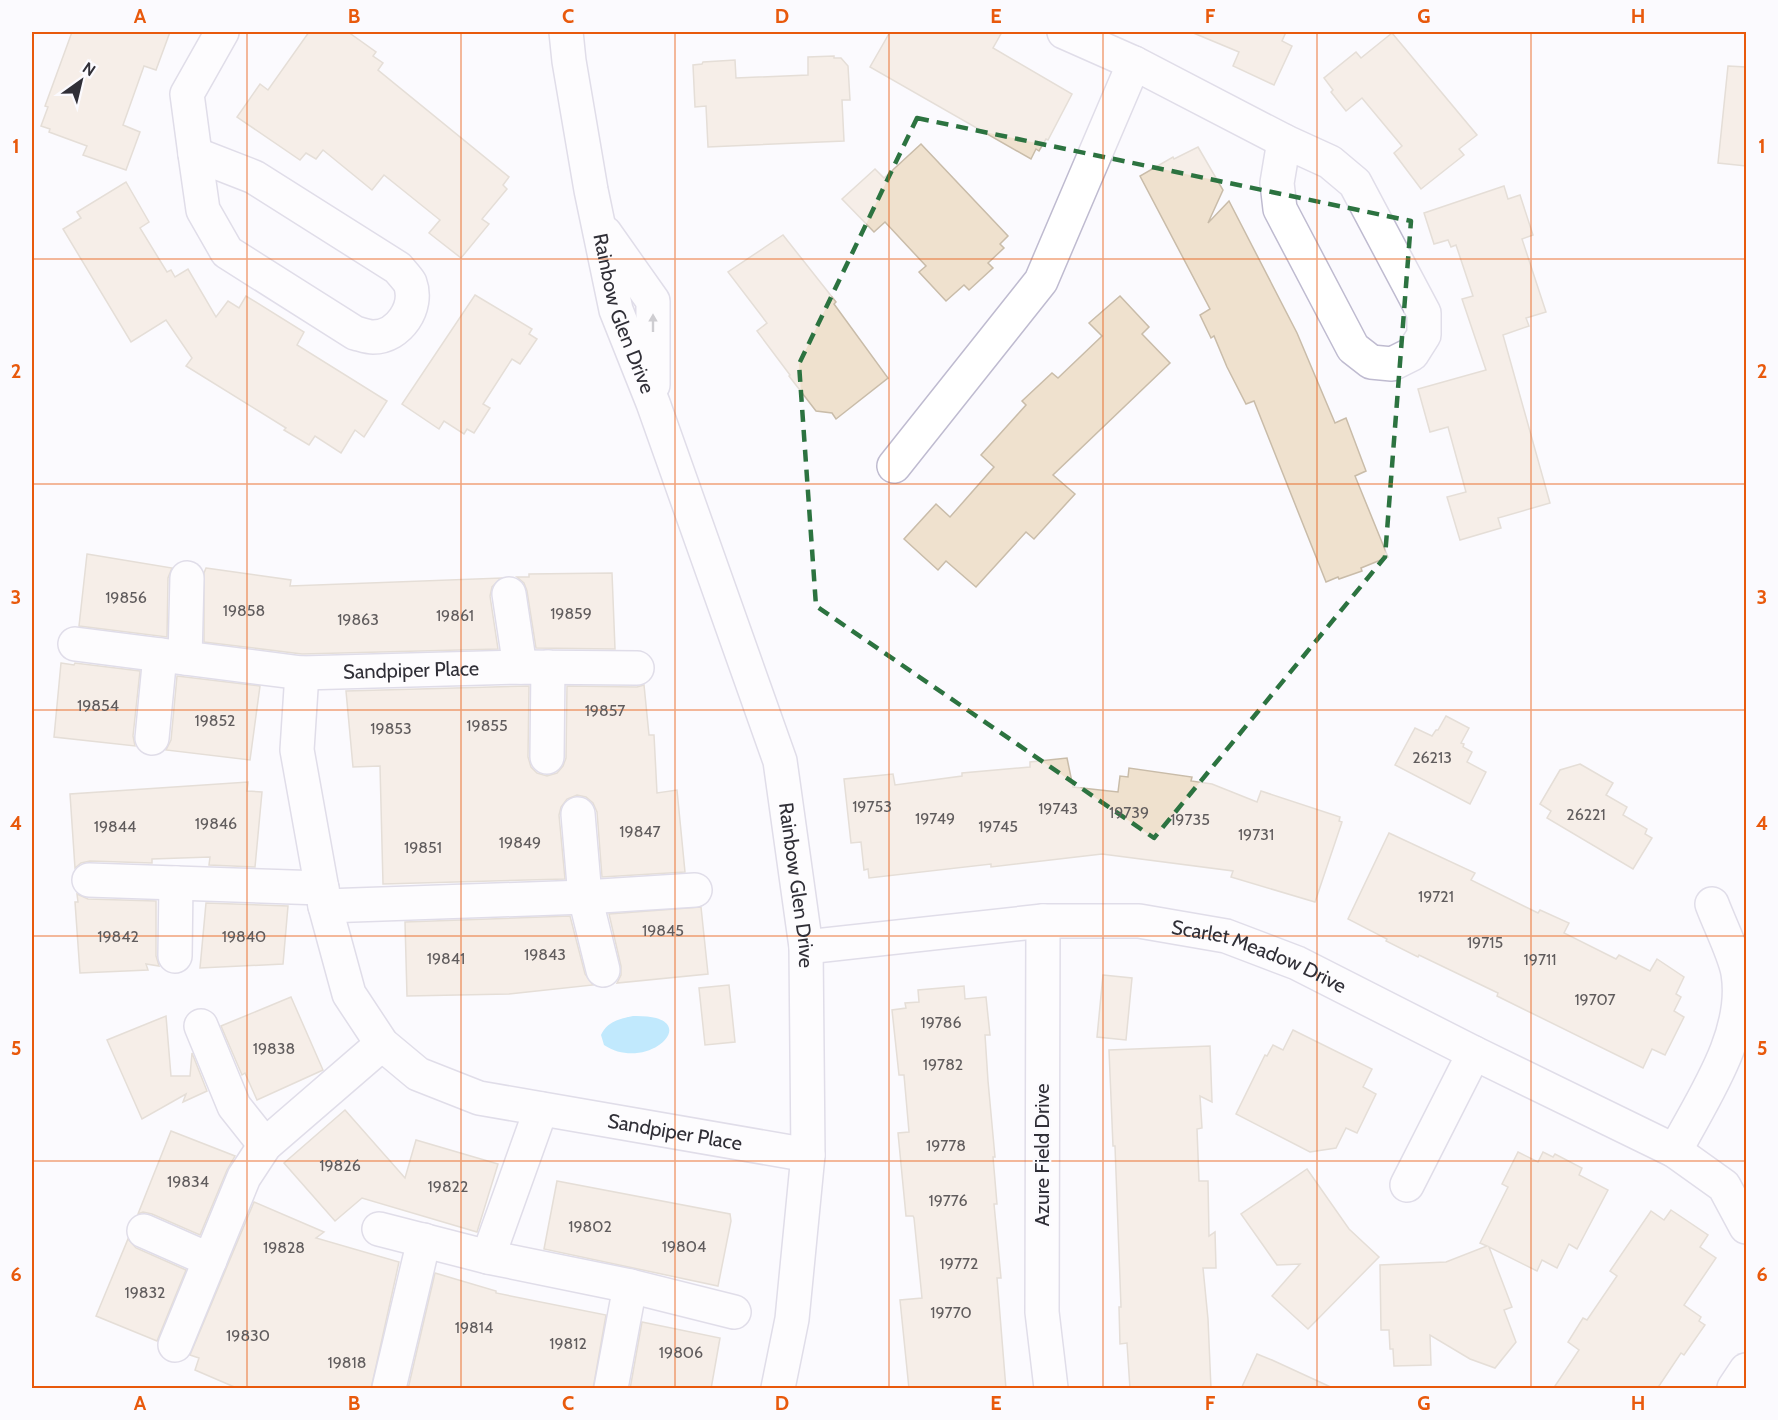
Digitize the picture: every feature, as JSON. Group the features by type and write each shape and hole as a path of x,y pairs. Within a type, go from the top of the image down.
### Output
{"street":[{"path":"195,154 254,177 398,268 410,283 412,302 405,320 391,332 382,335 373,337 354,333 226,252 203,210 195,154 187,94 222,32"},
{"name":"Rainbow Glen Drive","path":"566,32 597,222 653,301 653,403 780,761 806,947 808,1155 792,1319 778,1389"},
{"path":"1064,32 1134,63 1284,141 1330,162 1355,183 1424,313 1424,335 1412,354 1392,364 1371,362 1353,348 1280,209 1278,183 1284,141"},
{"path":"894,466 1041,281 1134,63"},
{"path":"152,738 172,657 187,578"},
{"path":"509,594 534,667 547,757"},
{"name":"Sandpiper Place","path":"75,644 302,673 534,667 637,668"},
{"name":"Sandpiper Place","path":"302,673 297,750 323,897 349,994 382,1044 418,1074 478,1098 808,1155"},
{"path":"578,814 585,897 603,970"},
{"path":"89,880 176,883 323,897 585,897 694,890"},
{"path":"175,956 176,883"},
{"path":"1712,904 1738,972 1740,1007 1729,1047 1675,1151 1724,1186 1746,1227"},
{"name":"Scarlet Meadow Drive","path":"806,947 1042,921 1139,921 1226,936 1297,963 1675,1151"},
{"name":"Azure Field Drive","path":"1042,921 1042,1312 1051,1389"},
{"path":"201,1026 234,1106 265,1145"},
{"path":"175,1345 244,1177 265,1145 382,1044"},
{"path":"1407,1185 1474,1053"},
{"path":"488,1257 541,1109"},
{"path":"379,1229 488,1257 630,1286 734,1312"},
{"path":"144,1231 210,1260"},
{"path":"389,1389 424,1240"},
{"path":"611,1389 630,1286"},
{"path":"1734,1389 1746,1370"}],"highlighted area":[{"path":"917,118 1411,221 1385,557 1154,838 816,606 799,364"}],"water":[{"path":"633,1016 655,1018 667,1024 669,1032 664,1041 638,1053 621,1052 604,1045 601,1035 607,1027"}],"building":[{"path":"72,32 170,32 156,70 144,66 123,125 140,132 126,170 83,155 87,146 49,132 50,129 41,126 48,107 45,106"},
{"path":"309,32 348,32 376,52 373,56 383,63 378,70 509,177 503,185 507,189 482,219 489,224 461,258 429,233 440,220 384,175 372,190 323,150 316,159 306,153 300,160 237,117 260,84 268,90"},
{"path":"890,32 1002,32 993,48 1072,94 1048,140 1046,139 1039,151 1036,149 1031,159 870,67"},
{"path":"1191,32 1286,32 1282,41 1292,46 1274,85 1233,66 1239,52"},
{"path":"1392,33 1477,135 1459,149 1464,155 1421,189 1394,153 1402,146 1362,98 1346,111 1331,92 1333,90 1324,78 1356,52 1361,58"},
{"path":"834,56 834,58 841,58 848,66 850,100 842,100 844,141 708,147 706,106 695,107 693,65 735,60 736,78 808,75 808,57"},
{"path":"1728,66 1746,67 1746,166 1718,163"},
{"path":"921,144 1008,236 1000,244 1004,248 988,263 993,268 969,290 964,285 946,301 919,272 926,266 885,222 874,232 842,199 875,169 884,178"},
{"path":"1198,147 1223,190 1208,223 1229,201 1297,333 1335,423 1346,418 1366,471 1355,476 1388,557 1361,568 1362,571 1326,582 1254,401 1246,404 1214,336 1211,338 1200,315 1210,309 1140,176 1173,157 1174,159"},
{"path":"126,182 149,222 140,228 167,272 171,270 175,277 188,269 216,317 228,301 239,308 246,296 304,332 297,345 387,401 364,437 355,430 341,453 315,436 309,445 284,430 286,428 186,366 192,358 166,320 131,342 63,229 81,218 77,212"},
{"path":"1504,186 1508,199 1520,195 1533,235 1522,239 1546,312 1526,318 1529,326 1503,335 1550,503 1498,518 1501,528 1460,540 1447,497 1466,492 1448,427 1430,432 1418,389 1486,370 1462,299 1473,296 1456,245 1451,247 1448,240 1434,244 1424,213"},
{"path":"783,235 836,302 834,304 888,378 836,419 832,413 816,411 789,376 757,331 767,323 728,272"},
{"path":"475,295 532,329 529,334 537,339 520,364 512,359 483,404 490,408 474,433 467,429 464,434 444,421 439,429 402,404"},
{"path":"1120,296 1149,327 1142,334 1170,363 1053,475 1075,494 1034,539 1026,532 976,587 946,561 938,570 904,539 936,504 950,517 994,467 981,455 1026,405 1022,401 1052,373 1058,378 1102,336 1089,323"},
{"path":"87,554 172,568 168,578 167,637 79,626"},
{"path":"206,568 291,580 290,586 501,578 492,587 490,596 498,649 302,654 204,642 204,573"},
{"path":"612,573 615,649 536,648 527,591 524,583 517,577 529,577 529,574"},
{"path":"61,663 140,671 133,736 135,746 54,737"},
{"path":"177,676 260,686 250,760 166,750 171,740"},
{"path":"644,685 649,735 654,735 657,793 677,790 685,872 602,877 597,812 593,803 586,797 577,795 567,799 559,815 565,879 383,884 380,766 353,767 346,691 529,686 528,757 531,767 537,773 547,776 557,773 566,758 567,686 637,687"},
{"path":"1446,716 1469,728 1461,743 1464,744 1463,747 1472,752 1467,762 1486,772 1470,804 1395,765 1415,728 1432,736"},
{"path":"1067,758 1073,787 1118,792 1120,776 1128,777 1129,768 1192,777 1191,781 1212,784 1257,802 1261,791 1340,817 1339,821 1342,822 1315,902 1231,877 1233,871 1102,854 869,878 868,869 864,870 861,842 851,843 844,779 893,774 895,785 962,776 962,773 1030,767 1030,762"},
{"path":"1580,764 1613,783 1606,795 1627,807 1623,815 1647,829 1645,834 1652,838 1633,869 1547,818 1551,811 1540,804 1560,770"},
{"path":"248,782 247,791 262,792 255,867 209,865 210,857 152,859 152,863 90,861 81,863 75,868 70,794"},
{"path":"1389,833 1475,873 1471,880 1538,913 1540,910 1569,923 1564,933 1616,959 1619,955 1650,971 1657,959 1684,977 1676,994 1681,997 1674,1011 1684,1017 1665,1055 1652,1049 1643,1068 1497,996 1498,993 1386,941 1387,939 1348,919"},
{"path":"77,894 88,899 156,901 156,956 159,966 146,964 148,970 80,973 75,902 78,902"},
{"path":"206,903 288,906 283,964 200,968"},
{"path":"701,907 708,974 617,983 621,975 621,966 609,914"},
{"path":"570,916 585,974 593,985 509,994 407,996 405,922"},
{"path":"1103,975 1132,978 1126,1040 1097,1037"},
{"path":"729,985 735,1042 705,1045 699,988"},
{"path":"964,986 965,999 986,997 990,1035 985,1035 995,1157 993,1157 997,1204 994,1204 1001,1278 997,1278 1006,1389 909,1389 900,1300 922,1298 914,1218 906,1216 898,1133 909,1132 904,1075 899,1075 892,1010 906,1008 905,1003 919,1002 918,990"},
{"path":"291,997 323,1070 257,1100 245,1073 242,1075 221,1026"},
{"path":"166,1016 171,1076 190,1076 192,1053 207,1091 183,1102 186,1094 142,1119 107,1040"},
{"path":"1293,1030 1372,1069 1363,1087 1376,1094 1357,1133 1346,1128 1336,1148 1310,1152 1236,1114 1265,1055 1267,1056 1273,1045 1283,1050"},
{"path":"1210,1046 1212,1102 1200,1096 1202,1128 1197,1129 1199,1181 1208,1181 1209,1236 1215,1232 1216,1268 1203,1268 1211,1389 1130,1389 1127,1343 1120,1344 1119,1307 1121,1307 1115,1146 1113,1146 1109,1050"},
{"path":"345,1110 405,1178 416,1140 498,1164 477,1232 362,1198 335,1221 284,1163"},
{"path":"171,1131 235,1156 200,1235 152,1214 143,1212 138,1214"},
{"path":"1518,1152 1538,1162 1543,1152 1553,1157 1555,1154 1582,1168 1579,1175 1608,1190 1577,1249 1569,1244 1557,1268 1542,1260 1537,1271 1489,1247 1512,1307 1504,1310 1516,1342 1495,1368 1470,1359 1430,1335 1431,1365 1394,1366 1389,1330 1381,1330 1380,1265 1446,1262 1487,1246 1480,1243 1508,1187 1502,1184"},
{"path":"1307,1169 1349,1229 1379,1257 1308,1329 1272,1296 1300,1264 1277,1265 1241,1214"},
{"path":"557,1181 730,1214 731,1221 718,1286 544,1249"},
{"path":"254,1202 324,1232 316,1238 399,1262 371,1389 239,1389 195,1370 199,1358 190,1355"},
{"path":"1671,1210 1708,1235 1700,1247 1716,1258 1684,1305 1701,1317 1699,1321 1705,1325 1684,1355 1681,1353 1657,1389 1553,1389 1579,1350 1568,1342 1583,1318 1587,1320 1617,1276 1610,1271 1651,1211 1664,1220"},
{"path":"128,1239 136,1248 186,1270 157,1341 96,1316"},
{"path":"435,1273 496,1291 496,1293 606,1315 593,1389 408,1389"},
{"path":"642,1322 720,1338 711,1389 630,1389"},
{"path":"1257,1354 1272,1360 1335,1389 1241,1389"}]}
